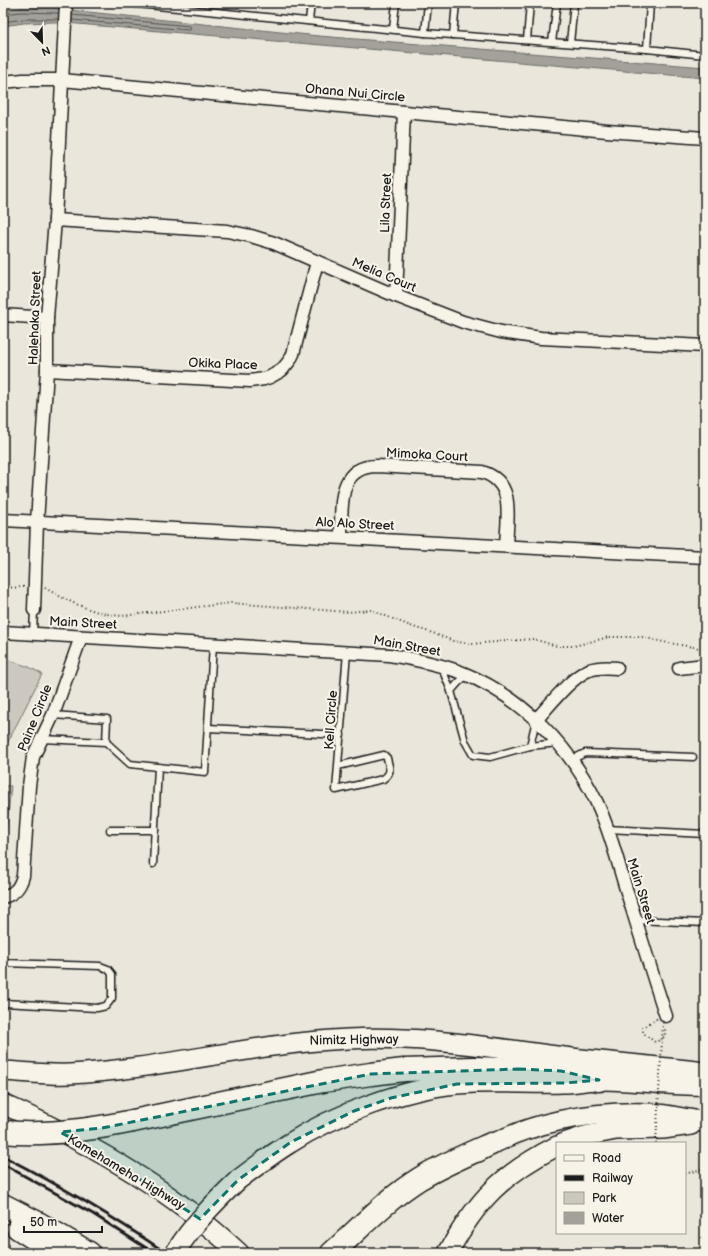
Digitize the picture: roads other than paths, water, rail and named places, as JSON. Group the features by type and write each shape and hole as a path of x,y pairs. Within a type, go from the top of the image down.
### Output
{"highway":[{"path":"3,1132 20,1133 76,1131 132,1121 323,1081 404,1070 474,1068 560,1071 599,1080"},
{"path":"332,1253 392,1199 418,1180 449,1162 491,1144"},
{"path":"3,1205 38,1223 89,1253"},
{"path":"3,1220 57,1253"}],"main road":[{"name":"Nimitz Highway","path":"3,1071 68,1074 128,1068 286,1043 318,1040 379,1038 457,1043 705,1073"},
{"path":"175,1253 196,1223 238,1180 291,1142 322,1125 354,1111 391,1098 456,1084 490,1082 565,1084 599,1080 705,1085"},
{"name":"Kamehameha Highway","path":"3,1104 98,1152 143,1180 186,1208 215,1231 239,1253"},
{"path":"345,1253 389,1212 437,1177 491,1144 521,1132 550,1123 586,1116 619,1113 648,1113 705,1122"},
{"path":"567,1142 585,1136 616,1130 663,1129 705,1122"},
{"path":"448,1253 461,1229 476,1208 492,1190 512,1173 556,1147"}],"street":[{"name":"Halehaka Street","path":"34,610 37,522 47,370 47,318 55,220 66,4"},
{"name":"Ohana Nui Circle","path":"3,82 23,80 62,80 607,131 705,138"},
{"name":"Lila Street","path":"396,296 404,112"},
{"name":"Melia Court","path":"55,220 227,231 251,236 274,243 396,296 463,322 501,332 541,338 705,346"},
{"name":"Okika Place","path":"47,370 250,381 270,377 286,365 293,354 317,262"},
{"path":"3,315 47,318"},
{"name":"Mimoka Court","path":"341,538 342,496 347,481 362,468 377,466 482,472 491,475 501,485 507,498 506,546"},
{"name":"Alo Alo Street","path":"3,520 705,556"},
{"name":"Main Street","path":"3,632 389,655 427,661 467,676 497,691 528,713 558,743 579,770 597,803 666,1016"},
{"name":"Paine Circle","path":"3,897 10,895 21,884 23,876 33,756 53,715 81,637"},
{"path":"679,668 705,665"},
{"path":"536,720 573,680 583,673 601,668 617,668"}],"lane":[{"path":"128,3 425,33 647,49 705,55"},
{"path":"309,21 312,3"},
{"path":"393,29 396,3"},
{"path":"425,33 428,3"},
{"path":"453,35 456,3"},
{"path":"527,40 530,3"},
{"path":"552,42 557,3"},
{"path":"570,44 574,3"},
{"path":"647,49 650,3"},
{"name":"Halehaka Street","path":"33,634 34,610"},
{"path":"42,739 106,742 130,764 205,772 213,645"},
{"name":"Kell Circle","path":"338,766 384,756 387,758 390,772 388,776 383,779 336,790 347,652"},
{"path":"441,666 451,691 465,741 473,755 490,758 530,746 558,743"},
{"path":"451,691 467,676"},
{"path":"53,715 107,719 106,742"},
{"path":"530,746 536,720"},
{"path":"208,728 340,735"},
{"path":"571,760 585,753 693,757"},
{"path":"154,864 158,767"},
{"path":"606,829 705,834"},
{"path":"110,830 155,830"},
{"path":"3,920 3,932"},
{"path":"635,920 705,923"},
{"path":"3,963 100,966 108,969 112,974 112,998 106,1006 97,1008 3,1003"}],"water":[{"path":"21,8 50,8 319,36 705,67 705,78 54,22 24,23 3,26 3,10"}],"railway":[{"path":"3,1156 86,1202 166,1253"},
{"path":"3,1164 93,1214 154,1253"}]}
